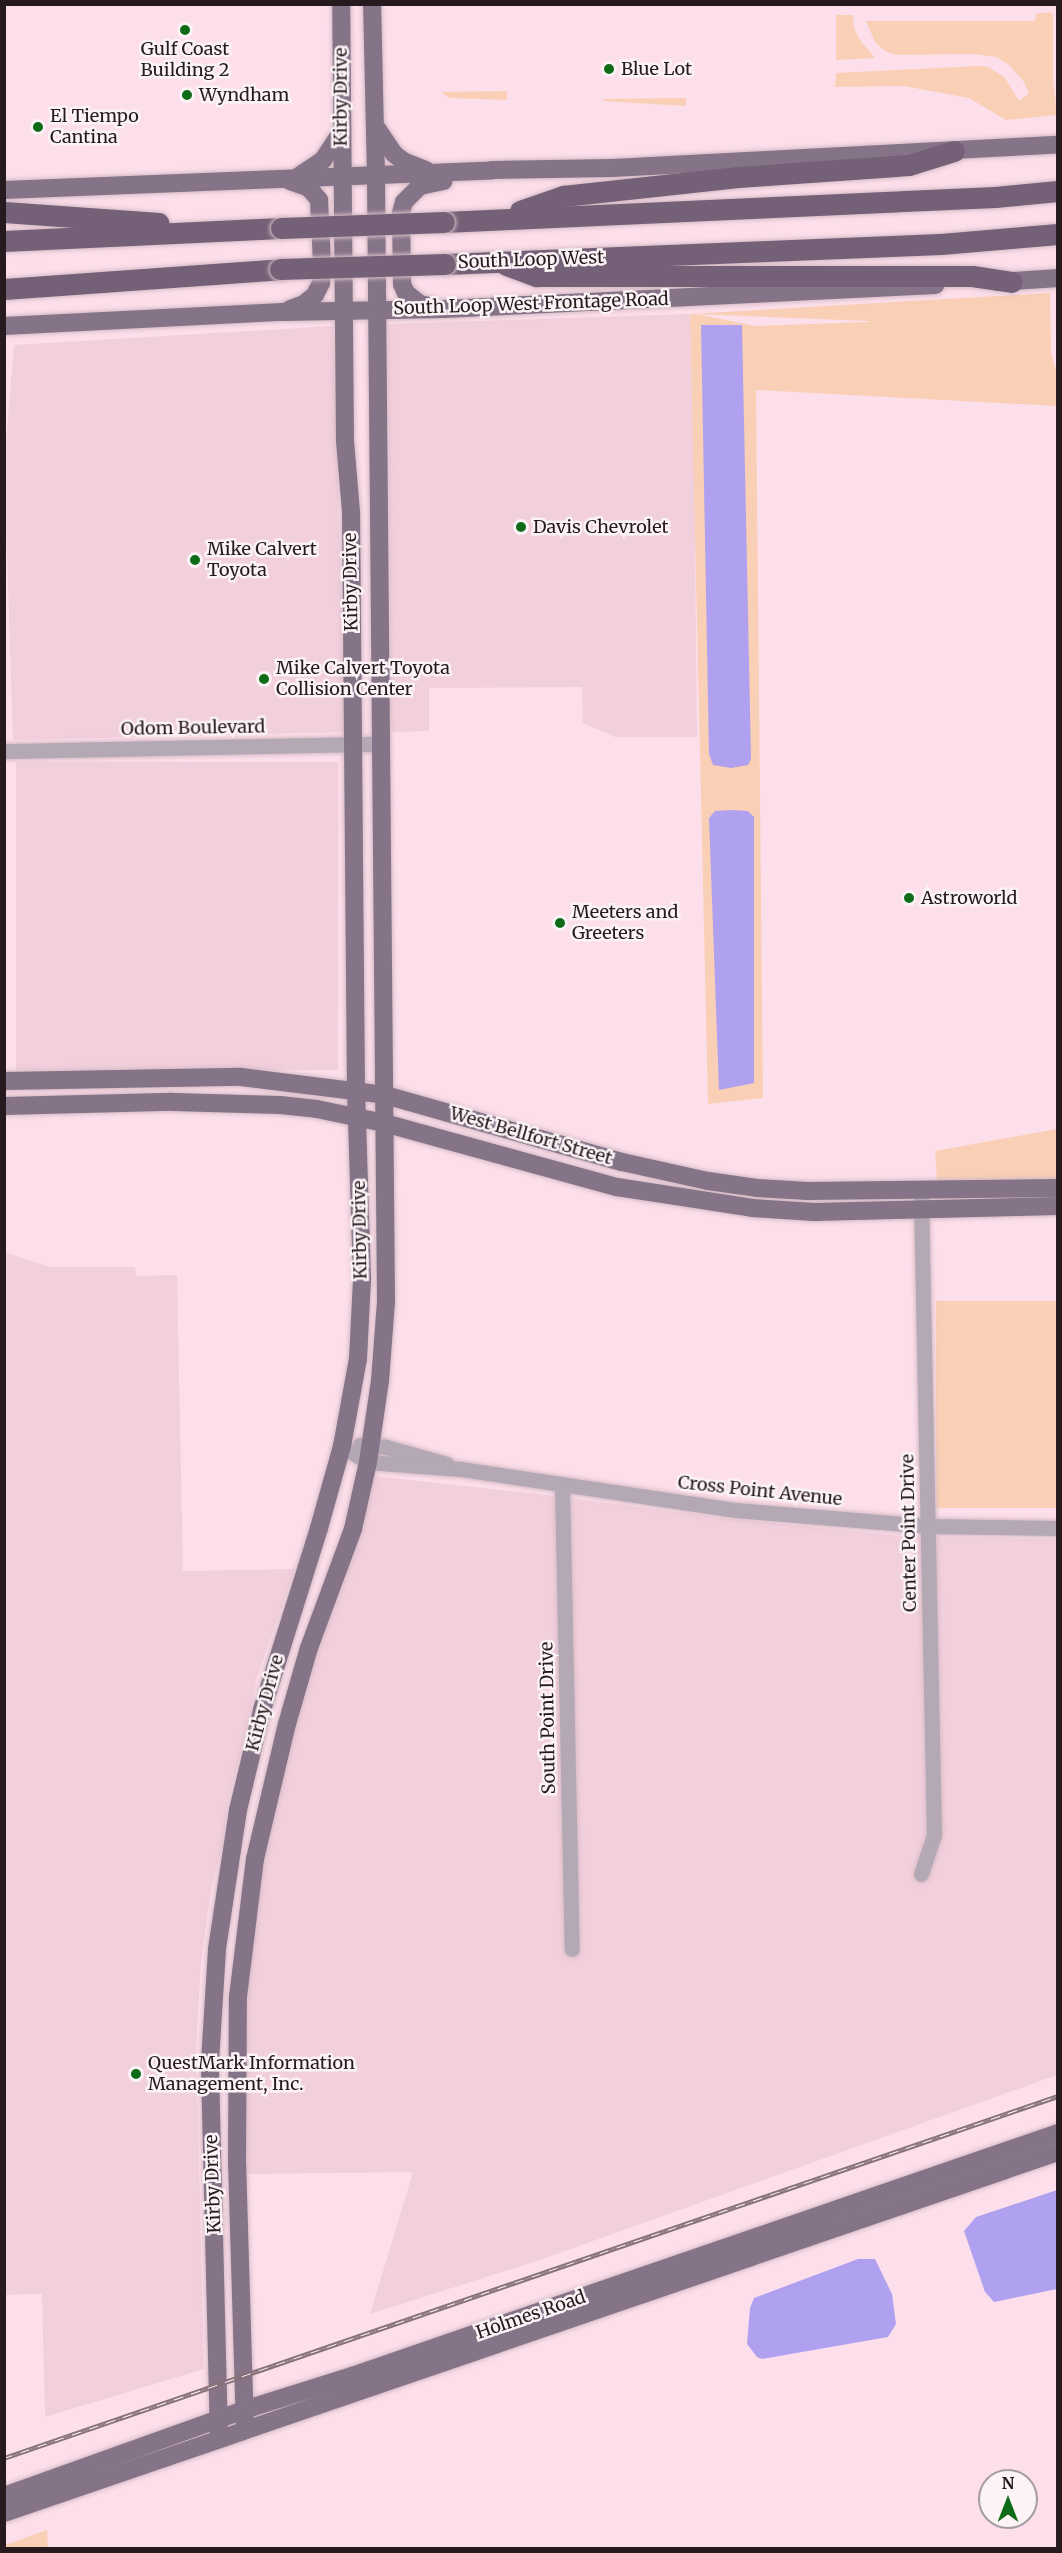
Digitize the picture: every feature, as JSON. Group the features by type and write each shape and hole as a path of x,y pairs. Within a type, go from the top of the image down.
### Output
{"highway":[{"path":"497,218 563,196 738,177 909,165 954,151"},
{"path":"4,241 983,198 1058,191"},
{"path":"4,212 258,230"},
{"name":"South Loop West","path":"4,289 280,269 940,244 1058,234"},
{"path":"494,261 537,276 972,276 1012,282"}],"main road":[{"name":"Kirby Drive","path":"219,2438 210,2061 217,1949 238,1810 261,1710 319,1528 342,1446 358,1359 362,1279 356,1091 351,512 345,440 340,4"},
{"name":"Kirby Drive","path":"245,2430 237,2164 238,1997 255,1859 287,1724 309,1648 353,1528 369,1453 380,1381 386,1302 380,511 372,4"},
{"path":"375,126 400,158 433,173"},
{"path":"290,179 323,160 341,131"},
{"path":"4,190 492,170 612,168 1058,145"},
{"path":"444,309 420,304 406,293 402,285 401,213 404,202 420,186 492,170"},
{"path":"283,312 304,304 315,295 321,283 319,201 309,188 290,179"},
{"name":"South Loop West Frontage Road","path":"4,326 283,312 444,309 1058,278"},
{"path":"351,512 380,511"},
{"path":"173,1102 176,1076"},
{"name":"West Bellfort Street","path":"4,1081 176,1076 241,1077 385,1095 621,1162 708,1181 757,1188 808,1191 1058,1188"},
{"name":"West Bellfort Street","path":"4,1106 173,1102 280,1105 384,1123 617,1187 752,1208 814,1212 1058,1206"},
{"path":"385,1166 390,1150 398,1142 406,1137 429,1135"},
{"path":"617,1187 621,1162"},
{"path":"283,1640 309,1648"},
{"path":"238,1810 265,1815"},
{"path":"217,1949 244,1952"},
{"name":"Holmes Road","path":"4,2513 219,2438 490,2348 902,2197 1058,2133"},
{"name":"Holmes Road","path":"4,2496 244,2409 902,2197 1058,2152"},
{"path":"212,2164 237,2164"},
{"path":"483,2331 490,2348"}],"street":[{"name":"Odom Boulevard","path":"4,751 382,744"},
{"name":"Center Point Drive","path":"921,1190 934,1835 921,1874"},
{"name":"Cross Point Avenue","path":"342,1446 461,1469 735,1510 928,1526 1058,1528"},
{"name":"South Point Drive","path":"562,1485 572,1949"}],"shaded area":[{"path":"1050,12 1053,14 1053,80 1057,115 1006,120 969,98 904,86 835,87 836,73 978,66 989,67 1005,78 1019,101 1029,94 1024,82 1008,64 996,57 975,54 896,55 885,51 875,42 866,21 1035,21 1036,14"},
{"path":"836,15 853,15 854,28 860,40 875,58 836,60"},
{"path":"507,91 507,100 450,98 441,92"},
{"path":"686,98 686,106 603,101 604,99"},
{"path":"1050,293 1051,353 1058,379 1057,406 756,390 763,1098 708,1104 690,314","holes":["696,314 869,321 755,326"]},
{"path":"690,314 693,340 697,737 615,737 583,723 582,687 429,688 429,731 391,732 388,324"},
{"path":"701,325 742,325 751,759 748,765 731,768 713,765 709,754"},
{"path":"333,326 345,732 13,740 4,464 14,345"},
{"path":"16,762 338,762 338,1070 16,1070"},
{"path":"715,811 748,811 754,817 754,1083 719,1090 709,818"},
{"path":"1057,1129 1057,1179 937,1181 935,1151"},
{"path":"4,1252 50,1267 135,1267 136,1276 177,1275 183,1571 295,1569 257,1677 242,1749 228,1799 223,1842 211,1890 201,1963 196,2047 204,2369 45,2417 42,2294 4,2295"},
{"path":"936,1301 1057,1301 1057,1508 936,1508"},
{"path":"374,1476 546,1495 721,1518 911,1537 1057,1539 1057,2075 540,2260 370,2314 413,2172 246,2174 245,2052 249,1963 264,1846 307,1672"},
{"path":"1057,2190 1057,2289 994,2302 985,2292 964,2231 976,2217"},
{"path":"858,2259 875,2259 892,2294 896,2324 888,2337 762,2359 757,2357 747,2344 750,2308 754,2298"},
{"path":"47,2530 48,2548 5,2548 5,2545"}],"railway":[{"path":"4,2458 1058,2096"}],"place":[{"name":"Gulf Coast Building 2","path":"185,30"},
{"name":"Blue Lot","path":"609,69"},
{"name":"Wyndham","path":"187,95"},
{"name":"El Tiempo Cantina","path":"38,127"},
{"name":"Davis Chevrolet","path":"521,527"},
{"name":"Mike Calvert Toyota","path":"195,560"},
{"name":"Mike Calvert Toyota Collision Center","path":"264,679"},
{"name":"Astroworld","path":"909,898"},
{"name":"Meeters and Greeters","path":"560,923"},
{"name":"QuestMark Information Management, Inc.","path":"136,2074"}]}
